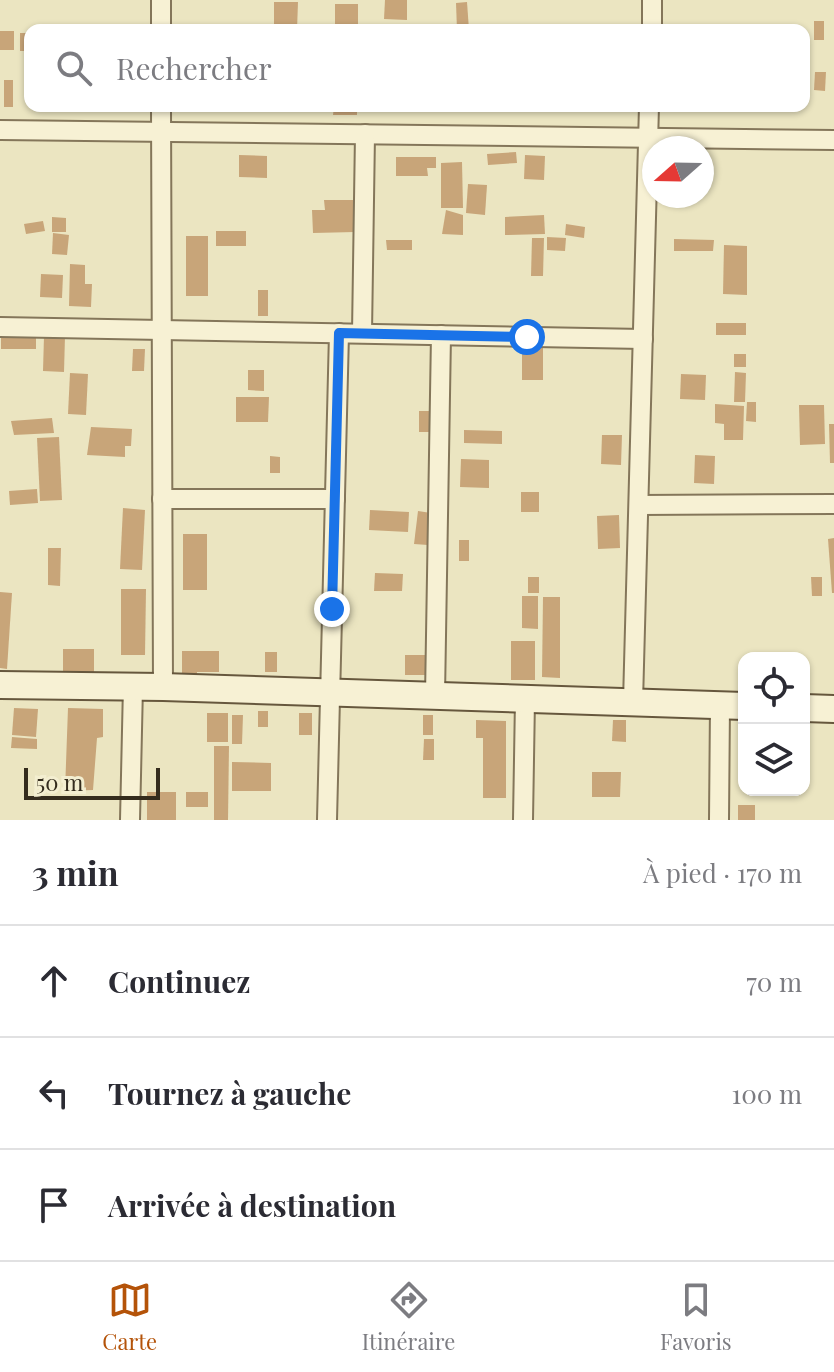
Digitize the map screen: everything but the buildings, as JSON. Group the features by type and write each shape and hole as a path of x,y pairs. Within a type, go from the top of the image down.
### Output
{"street":[{"path":"161,0 161,24"},
{"path":"652,0 652,24"},
{"path":"161,112 163,687"},
{"path":"649,112 649,136"},
{"path":"0,130 642,138"},
{"path":"362,333 365,134"},
{"path":"714,139 834,140"},
{"path":"633,702 647,208"},
{"path":"0,327 643,339"},
{"path":"327,820 339,333"},
{"path":"435,696 441,335"},
{"path":"162,499 335,499"},
{"path":"639,505 834,504"},
{"path":"0,685 133,686 732,706 719,820"},
{"path":"130,820 133,686"},
{"path":"523,820 525,699"},
{"path":"810,708 834,709"}],"route":[{"path":"332,609 339,333 527,337"}]}
